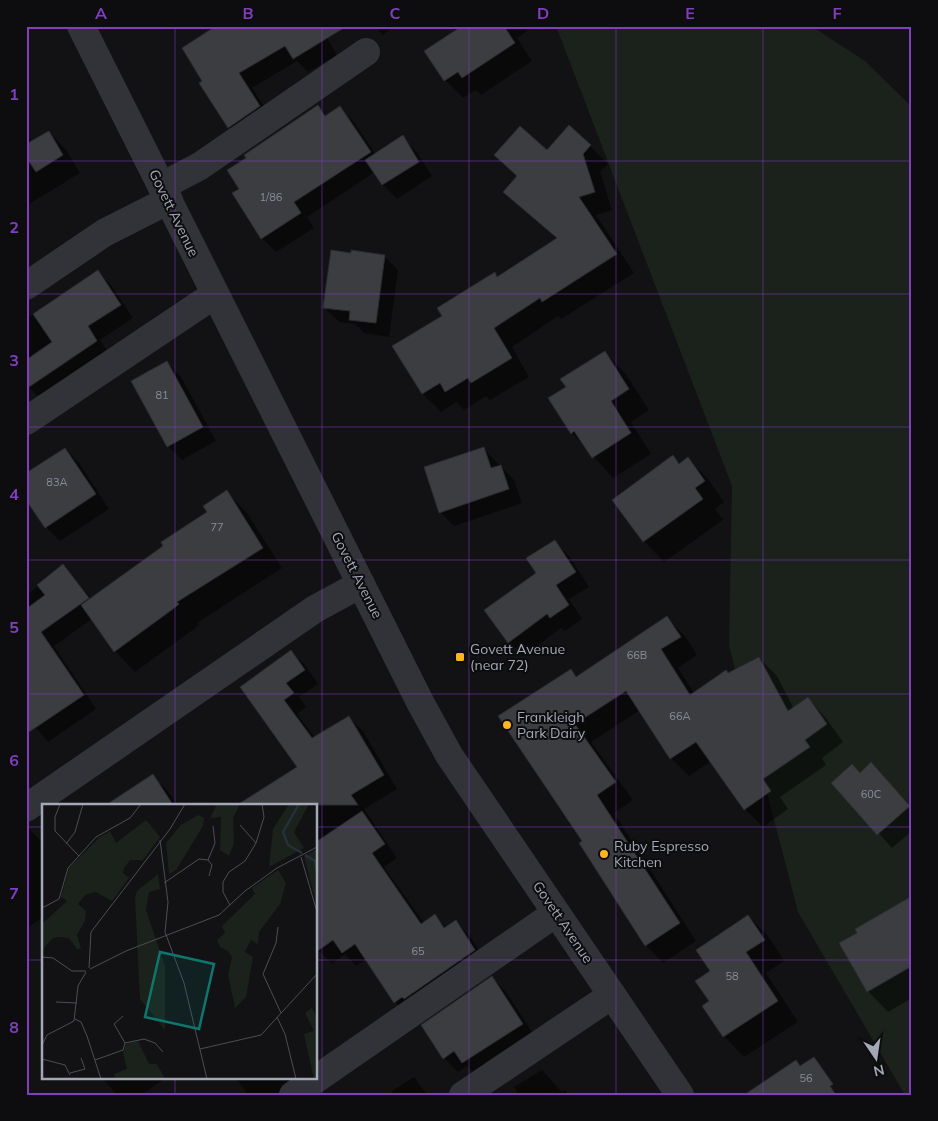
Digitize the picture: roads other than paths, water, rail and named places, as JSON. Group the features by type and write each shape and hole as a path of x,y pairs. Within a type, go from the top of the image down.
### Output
{"street":[{"name":"Govett Avenue","path":"81,26 214,295 362,584 420,702 449,755 680,1095"},
{"path":"26,286 165,193 200,166 366,52"},
{"path":"26,421 214,295"},
{"path":"26,808 315,609 362,584"},
{"path":"318,1078 556,913"},
{"path":"463,1095 612,995"},
{"path":"293,1095 318,1078"}],"place":[{"name":"Govett Avenue (near 72)","path":"460,657"},
{"name":"Frankleigh Park Dairy","path":"507,725"},
{"name":"Ruby Espresso Kitchen","path":"604,854"}]}
